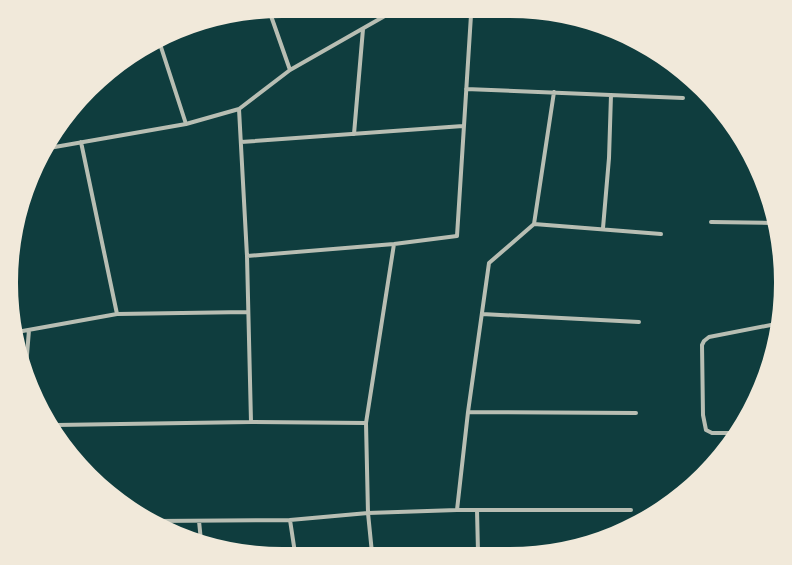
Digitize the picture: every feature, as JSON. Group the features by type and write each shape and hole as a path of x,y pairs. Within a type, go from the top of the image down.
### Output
{"street":[{"path":"55,147 186,124 239,109 290,70 381,18"},
{"path":"247,256 394,244 457,236 471,18"},
{"path":"272,19 290,70"},
{"path":"354,134 363,28"},
{"path":"161,47 186,124"},
{"path":"466,89 682,98"},
{"path":"457,510 468,412 489,263 534,224 554,92"},
{"path":"603,228 611,95"},
{"path":"239,109 247,256 251,422"},
{"path":"241,142 463,126"},
{"path":"81,142 117,314"},
{"path":"711,222 767,223"},
{"path":"534,224 603,228 661,234"},
{"path":"371,547 368,513 366,423 394,244"},
{"path":"22,331 117,314 248,312"},
{"path":"482,314 639,322"},
{"path":"726,433 712,434 706,430 703,415 702,345 709,337 771,325"},
{"path":"27,352 29,330"},
{"path":"468,412 636,413"},
{"path":"60,425 251,422 366,423"},
{"path":"168,521 290,520 368,513 457,510 631,510"},
{"path":"477,510 478,547"},
{"path":"290,520 294,547"},
{"path":"199,521 200,534"}]}
